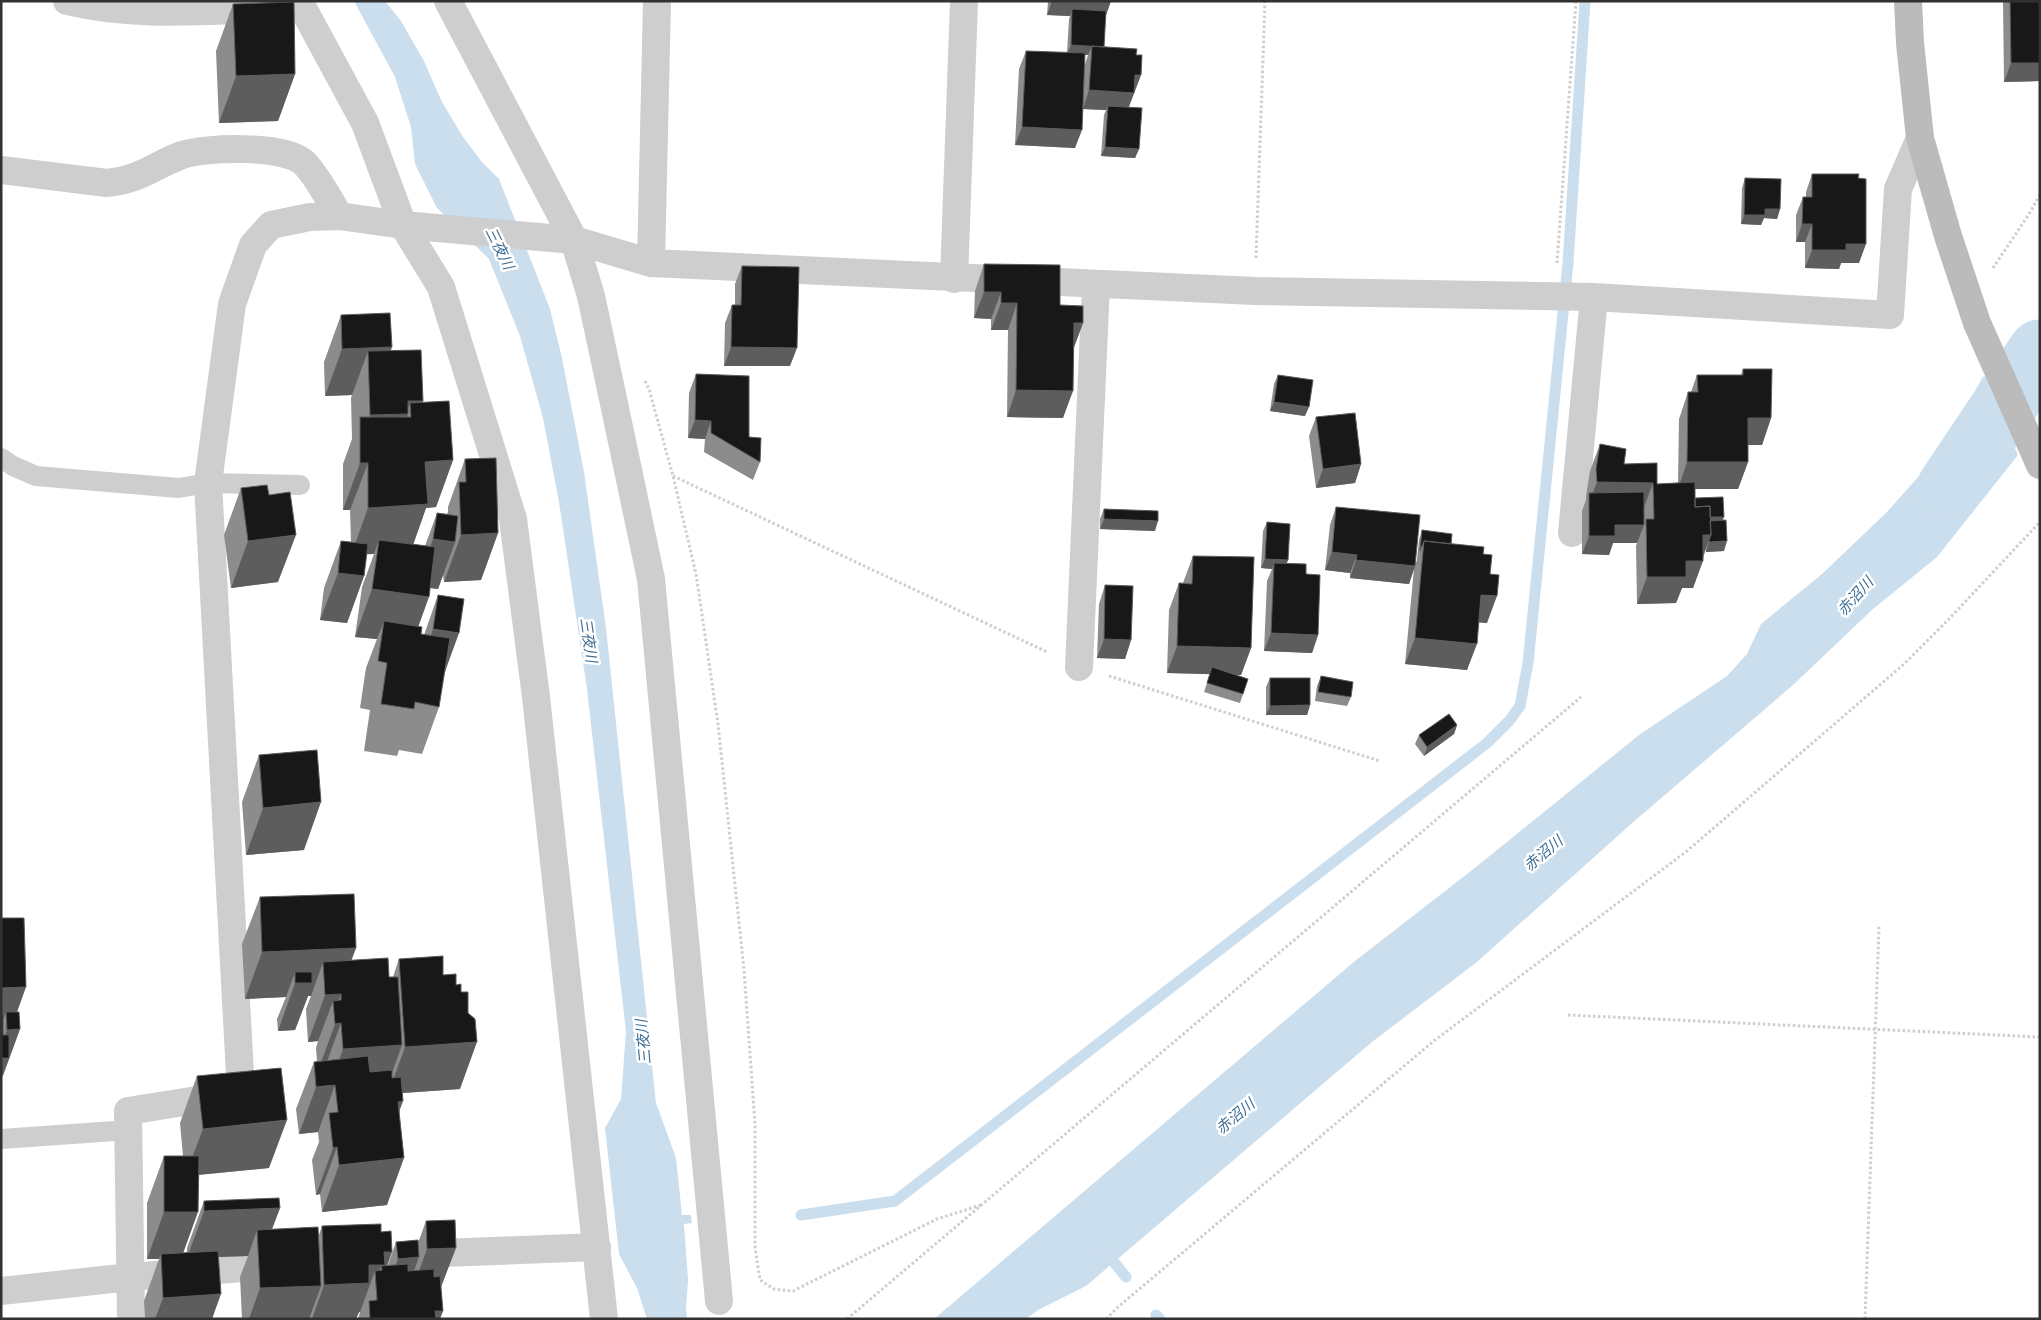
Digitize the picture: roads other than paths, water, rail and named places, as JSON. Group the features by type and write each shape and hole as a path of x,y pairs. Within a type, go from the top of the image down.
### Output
{"street":[{"path":"67,1 87,6 159,12 300,5 365,123 403,225 442,287 513,519 538,707 604,1319"},
{"path":"448,1 574,240 591,296 650,579 719,1301"},
{"path":"651,263 657,1"},
{"path":"954,279 964,1"},
{"path":"1908,1 1910,43 1920,138 1948,236 1974,312 2040,465"},
{"path":"131,1319 128,1112 241,1093 208,483 232,304 253,245 271,225 310,217 339,216 403,225 574,240 651,263 954,279 1255,291 1574,297 1890,315 1898,188 1920,138"},
{"path":"1,170 107,183 122,182 184,155 203,151 261,149 284,154 302,161 339,216"},
{"path":"1079,667 1096,285"},
{"path":"1572,533 1574,297"},
{"path":"393,1256 442,1252 597,1247"},
{"path":"1,1291 130,1277 305,1263"}],"lane":[{"path":"1,458 13,466 36,476 179,488 208,483 300,485"},
{"path":"1,1139 129,1130"}],"water":[{"name":"三夜川","path":"354,1 385,1 401,21 424,61 442,102 463,137 482,162 499,179 550,309 562,358 584,472 606,628 656,1103 676,1158 682,1215 691,1215 692,1223 684,1224 688,1280 687,1319 647,1319 637,1288 619,1254 605,1128 621,1099 626,1032 587,689 559,502 543,418 520,336 489,259 437,208 415,164 411,127 395,77"},
{"path":"1983,376 2018,455 1937,557 1873,609 1793,685 1631,824 1477,962 1372,1042 1086,1286 1038,1310 1026,1319 934,1319 1355,961 1476,867 1639,735 1727,676 1747,654 1761,624 1822,574 1886,513 1928,466 1957,428"}],"waterway":[{"path":"801,1215 895,1201 1487,743 1509,721 1520,706 1528,663 1568,263 1585,1"},
{"name":"赤沼川","path":"1949,488 2040,352"},
{"path":"1105,1251 1126,1277"},
{"path":"1156,1315 1160,1319"}]}
